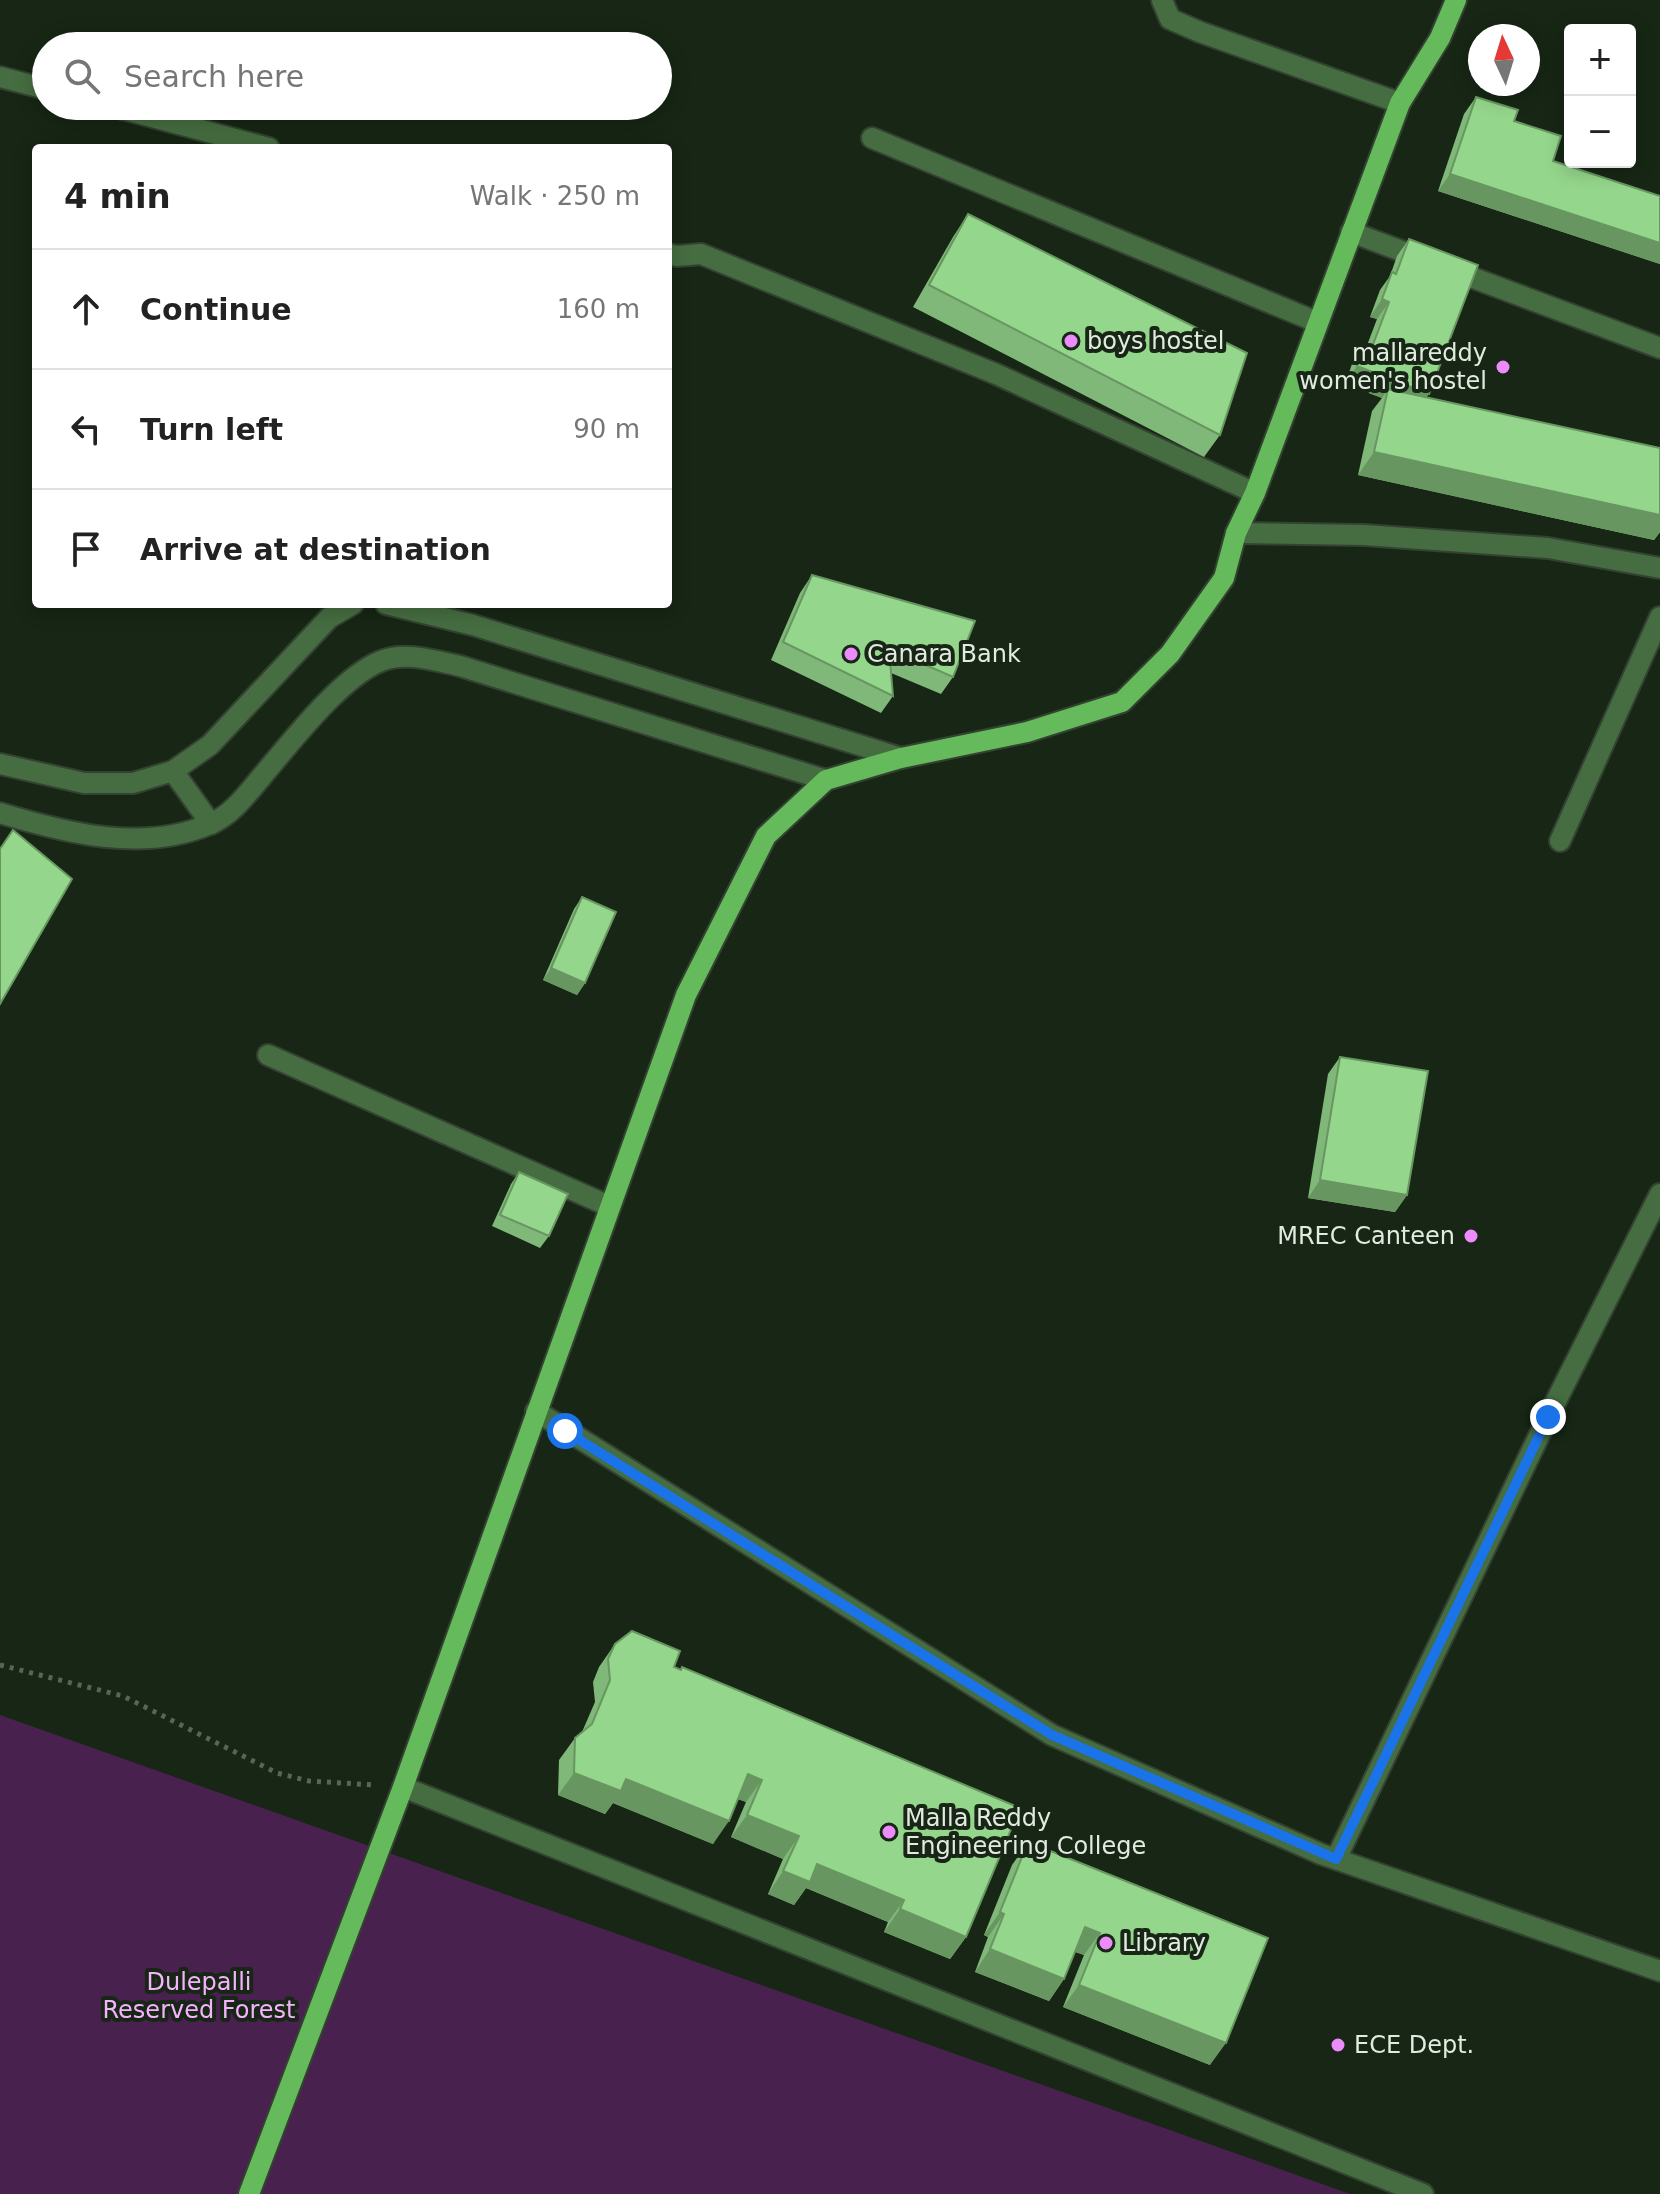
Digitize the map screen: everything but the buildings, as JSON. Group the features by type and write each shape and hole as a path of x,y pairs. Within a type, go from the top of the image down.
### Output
{"main road":[{"path":"249,2194 403,1787 686,995 766,836 826,780 901,758 1027,732 1122,702 1170,654 1224,578 1236,533 1255,493 1400,103 1440,38 1456,0"}],"street":[{"path":"1162,0 1170,19 1200,32 1400,103"},
{"path":"0,77 32,85"},
{"path":"164,120 254,144"},
{"path":"872,138 1317,322"},
{"path":"1351,232 1660,348"},
{"path":"672,255 701,254 996,374 1255,493"},
{"path":"1236,533 1364,535 1548,548 1660,568"},
{"path":"0,764 84,783 133,783 173,771 210,745 329,618 346,608"},
{"path":"403,608 473,625 901,758"},
{"path":"1560,841 1660,617"},
{"path":"0,813 111,839 167,836 211,824 238,805 349,680 383,660 417,657 460,666 826,780"},
{"path":"173,771 211,824"},
{"path":"268,1055 609,1206"},
{"path":"1336,1859 1548,1417 1660,1194"},
{"path":"536,1411 1052,1735 1336,1859 1660,1971"},
{"path":"403,1787 1423,2194"}],"path":[{"path":"0,1665 123,1696 277,1773 309,1781 403,1787"}],"green space":[{"name":"Dulepalli Reserved Forest","path":"0,1715 1350,2194 0,2194"}],"place":[{"name":"boys hostel","path":"1071,341"},
{"name":"mallareddy women's hostel","path":"1503,367"},
{"name":"Canara Bank","path":"851,654"},
{"name":"MREC Canteen","path":"1471,1236"},
{"name":"Malla Reddy Engineering College","path":"889,1832"},
{"name":"Library","path":"1106,1943"},
{"name":"ECE Dept.","path":"1338,2045"}],"route":[{"path":"565,1431 1052,1735 1336,1859 1548,1417"}]}
